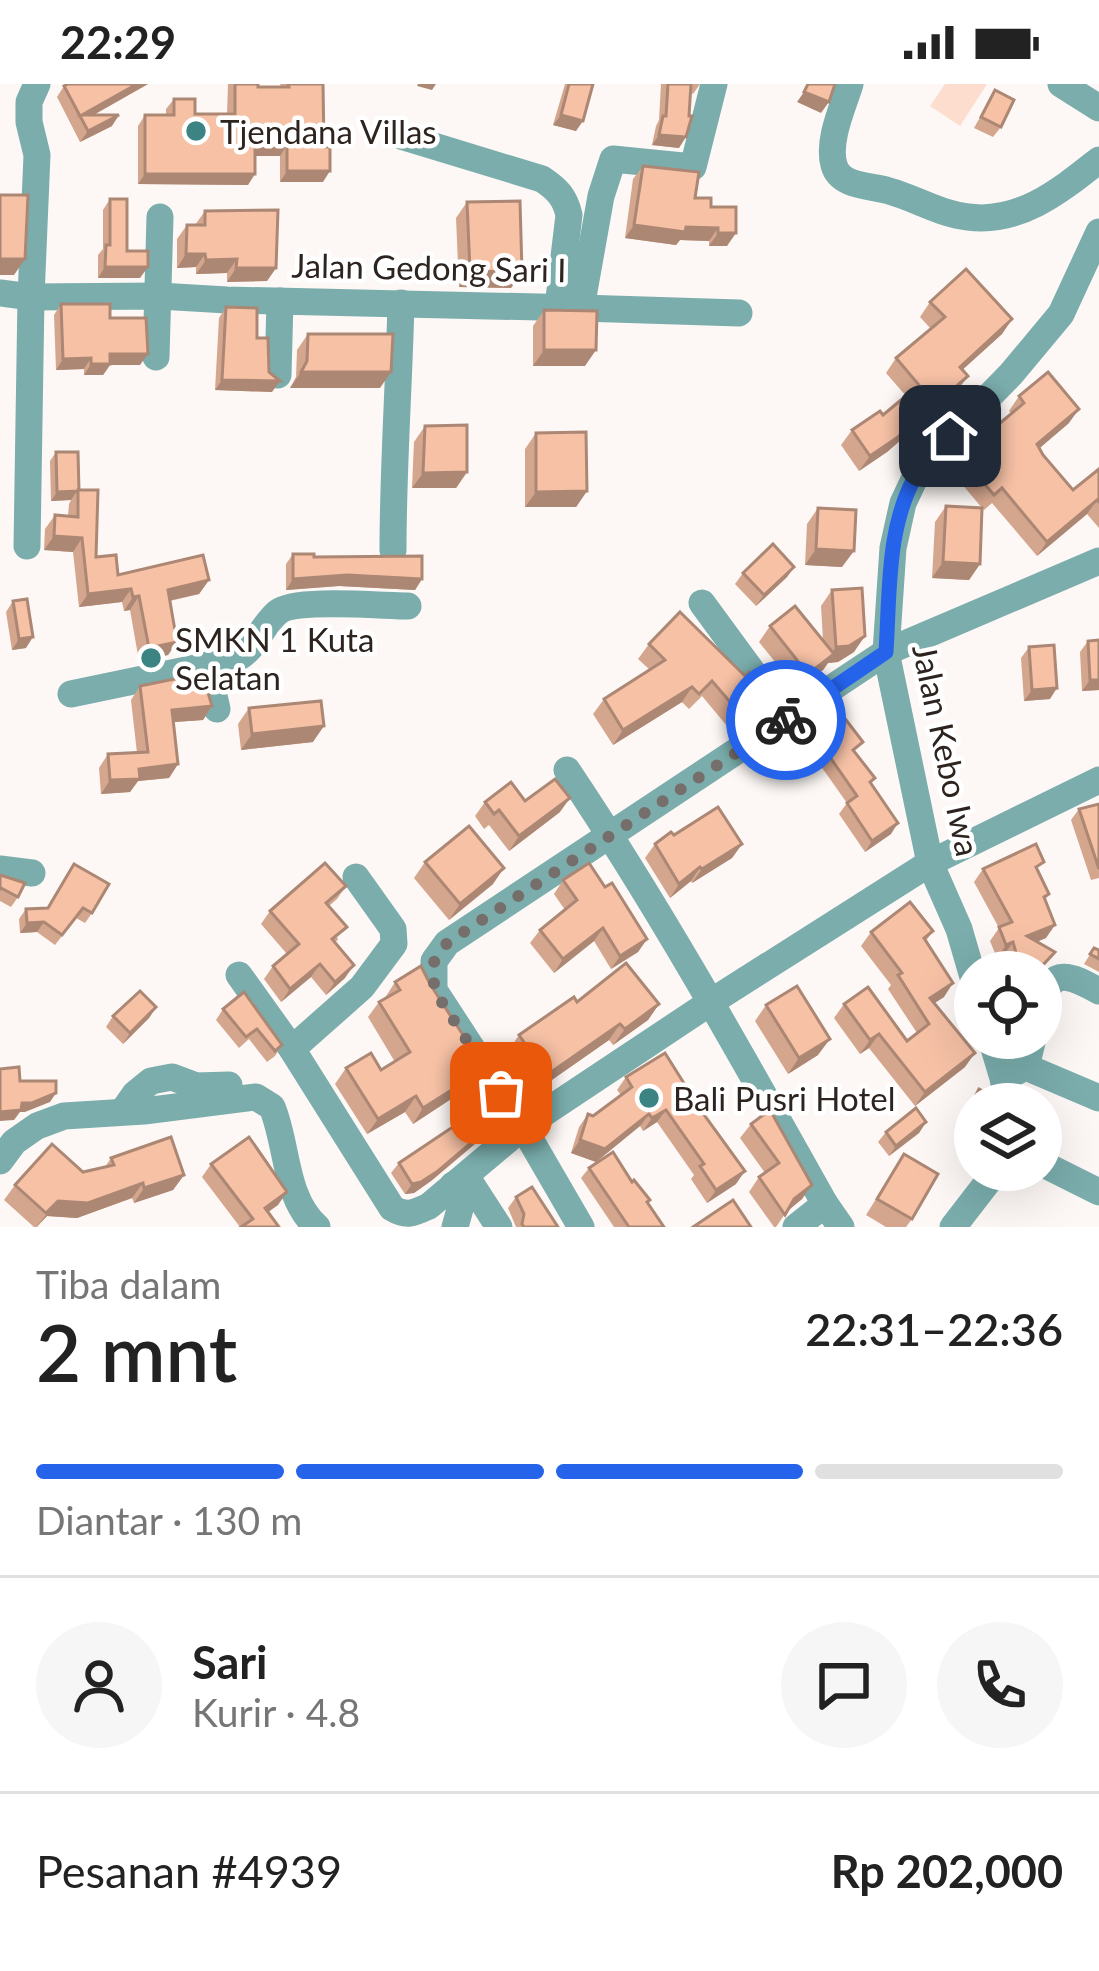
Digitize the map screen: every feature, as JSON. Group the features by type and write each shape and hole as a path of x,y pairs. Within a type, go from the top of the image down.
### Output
{"street":[{"path":"27,546 37,155 28,122 29,101 38,84"},
{"name":"Jalan Gedong Sari I","path":"0,293 569,307 613,159 693,167 714,84"},
{"path":"850,84 832,149 834,167 846,181 967,217 997,217 1020,213 1099,160"},
{"path":"1061,84 1099,108"},
{"path":"401,136 542,179 555,188 568,214 569,307 739,313"},
{"path":"156,357 160,217"},
{"name":"Jalan Kebo Iwa","path":"965,951 930,863 886,652 893,548 902,503 920,467 1011,374 1061,314 1099,232"},
{"path":"278,375 280,301"},
{"path":"393,550 401,303"},
{"path":"581,1227 434,990 434,962 447,943 886,652 1099,561"},
{"path":"702,603 787,718"},
{"path":"71,694 234,660 249,651 273,617 288,606 408,606"},
{"path":"207,665 217,709"},
{"path":"567,770 711,1001 833,1216 796,1227"},
{"path":"239,975 292,1048 392,1208 413,1214 429,1206 523,1127 711,1001 930,863 1099,780"},
{"path":"0,869 32,873"},
{"path":"292,1048 362,987 394,944 393,929 356,877"},
{"path":"1062,977 1070,976 1099,991"},
{"path":"1062,1092 1099,1098"},
{"path":"0,1162 14,1142 64,1115 256,1097 272,1107 292,1185 306,1217 317,1227"},
{"path":"1062,1176 1099,1192"},
{"path":"455,1227 459,1180"},
{"path":"459,1180 499,1227"},
{"path":"952,1227 980,1191"}],"shaded area":[{"path":"945,84 987,84 960,126 930,106"}],"building":[{"path":"137,84 82,115 119,115 88,131 64,86"},
{"path":"235,84 323,84 324,147 330,147 330,171 287,171 287,145 255,145 255,174 145,174 145,115 174,115 174,99 195,99 195,114 235,114"},
{"path":"569,84 593,84 583,121 561,115"},
{"path":"668,84 691,84 692,116 686,137 659,135"},
{"path":"808,84 835,84 829,102 804,92"},
{"path":"995,90 1014,100 1001,127 981,117"},
{"path":"643,166 699,172 695,198 711,198 711,207 736,207 736,233 634,225"},
{"path":"0,195 28,195 25,259 0,259"},
{"path":"110,199 127,199 127,251 148,251 148,267 105,267"},
{"path":"520,201 522,272 470,271 467,202"},
{"path":"278,210 276,268 236,268 237,259 206,260 205,254 186,254 187,225 205,225 205,211"},
{"path":"966,269 1012,319 960,367 968,376 870,456 852,430 880,411 883,415 919,385 896,358 945,317 930,302"},
{"path":"61,304 110,304 110,318 146,318 148,354 110,354 110,364 91,364 91,358 63,359"},
{"path":"226,307 257,308 257,338 268,338 269,372 280,381 222,380"},
{"path":"544,310 597,311 596,350 544,350"},
{"path":"308,334 393,334 391,372 301,372 307,361"},
{"path":"1048,372 1079,409 1037,444 1073,490 1099,469 1099,502 1047,542 1002,488 994,495 961,456 1024,403 1019,396"},
{"path":"467,425 467,472 423,473 425,426"},
{"path":"586,432 587,491 536,492 536,433"},
{"path":"56,452 78,452 79,491 57,492"},
{"path":"78,490 98,490 96,557 116,555 118,575 203,555 209,580 168,590 177,642 149,648 139,596 133,597 131,589 88,594 82,538 54,536 55,515 78,517"},
{"path":"946,506 982,508 980,564 943,562"},
{"path":"818,508 856,510 854,551 816,549"},
{"path":"773,544 794,567 764,595 743,573"},
{"path":"293,554 422,556 422,579 347,575 293,579"},
{"path":"862,588 865,636 849,646 836,647 832,590"},
{"path":"27,599 33,637 19,639 13,601"},
{"path":"795,606 834,654 808,674 770,626"},
{"path":"680,612 745,676 749,672 770,698 743,717 712,681 699,694 692,687 623,730 604,699 665,660 649,644"},
{"path":"1099,640 1099,680 1090,680 1088,641"},
{"path":"1054,645 1057,688 1032,690 1029,647"},
{"path":"184,677 204,679 212,706 172,710 178,764 139,769 140,779 110,780 108,754 148,752 140,686"},
{"path":"321,701 324,726 252,734 249,708"},
{"path":"843,716 863,742 853,750 875,778 870,782 898,823 872,841 847,803 857,796 816,737"},
{"path":"555,779 570,798 519,836 499,810 494,814 485,802 511,782 525,801"},
{"path":"1099,804 1099,869 1079,809"},
{"path":"718,807 742,844 679,884 655,844"},
{"path":"469,826 504,868 460,904 425,862"},
{"path":"1036,844 1044,862 1036,867 1049,894 1044,897 1055,925 1027,936 1053,951 1016,951 1013,942 1006,945 999,927 1012,922 983,869"},
{"path":"325,863 346,886 326,903 347,927 332,939 354,965 335,982 320,964 290,989 273,966 299,944 270,911"},
{"path":"589,863 605,887 612,883 647,939 620,956 603,928 563,959 540,930 577,900 563,880"},
{"path":"74,864 109,884 92,913 83,908 62,935 44,922 27,923 26,909 48,908"},
{"path":"0,875 25,883 18,897 0,890"},
{"path":"910,902 933,931 924,938 953,983 930,998 954,1027 954,1059 967,1059 925,1092 879,1034 870,1040 844,1004 868,987 907,1041 929,1024 898,975 902,973 871,932"},
{"path":"626,963 659,1004 625,1029 620,1024 547,1075 519,1035 574,997 577,1002"},
{"path":"421,966 485,1069 423,1108 416,1096 378,1119 346,1068 371,1053 381,1070 410,1052 379,1002 400,990 395,982"},
{"path":"797,986 830,1039 799,1058 766,1005"},
{"path":"140,991 156,1007 130,1033 113,1016"},
{"path":"244,992 282,1045 275,1051 257,1029 246,1037 223,1009"},
{"path":"665,1053 745,1171 716,1190 700,1166 704,1164 666,1110 652,1118 649,1114 605,1149 580,1140 588,1114 593,1116 632,1087 626,1077"},
{"path":"19,1067 20,1081 56,1081 56,1093 22,1103 21,1110 0,1112 0,1069"},
{"path":"493,1100 504,1115 438,1171 412,1184 399,1163"},
{"path":"916,1108 926,1122 896,1146 886,1132"},
{"path":"770,1110 812,1185 794,1199 785,1215 759,1177 779,1163 751,1124"},
{"path":"171,1137 184,1175 144,1188 143,1183 88,1203 58,1201 46,1213 15,1185 52,1144 83,1172 114,1165 111,1158"},
{"path":"249,1137 287,1192 265,1208 279,1227 241,1227 253,1219 211,1164"},
{"path":"613,1152 650,1200 664,1227 629,1227 589,1168"},
{"path":"904,1154 938,1174 912,1219 877,1199"},
{"path":"532,1187 558,1227 522,1224 524,1214 516,1197"},
{"path":"733,1200 751,1227 693,1227"}],"way so far":[{"path":"501,1093 434,990 432,974 439,951 786,720"}],"place":[{"name":"Tjendana Villas","path":"196,131"},
{"name":"SMKN 1 Kuta Selatan","path":"151,658"},
{"name":"Bali Pusri Hotel","path":"649,1098"}],"route":[{"path":"786,720 886,652 893,548 902,503 920,467 950,436"}]}
